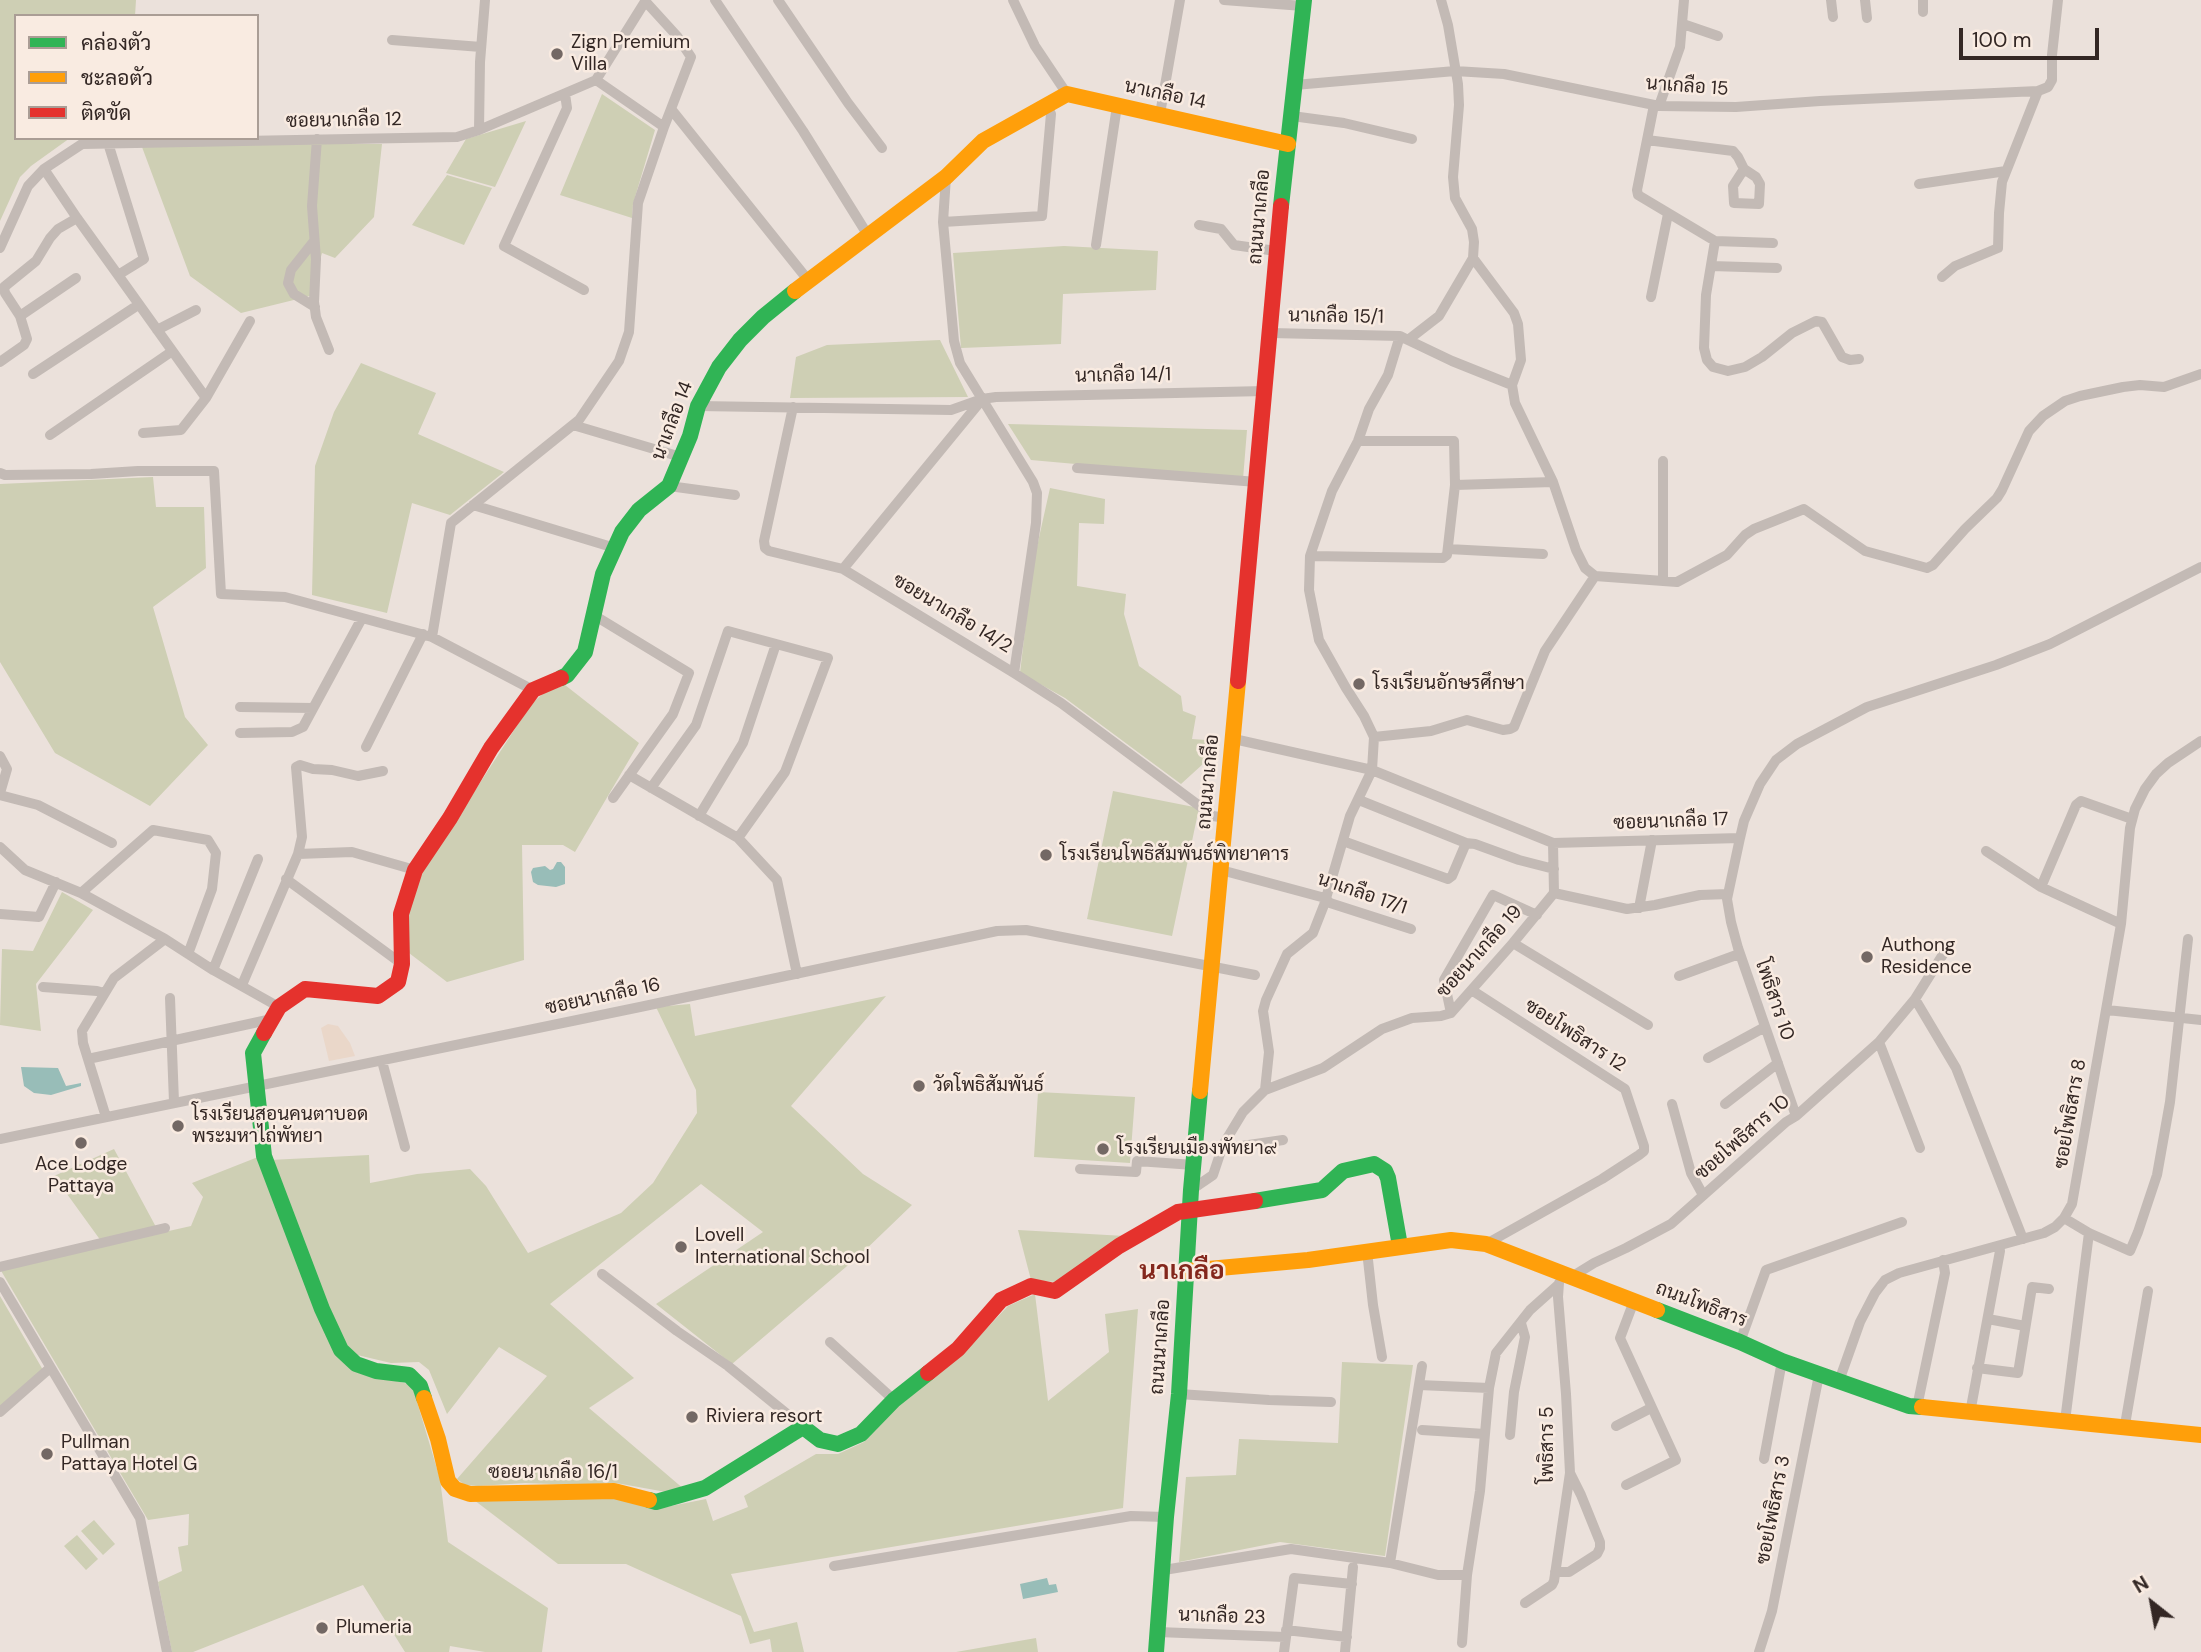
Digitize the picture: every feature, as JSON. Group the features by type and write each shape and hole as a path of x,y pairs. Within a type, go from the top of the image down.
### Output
{"street":[{"path":"479,130 485,0"},
{"path":"366,747 427,636 450,523 579,420 619,361 629,332 638,203 691,57 677,36 645,0 596,80 664,127"},
{"path":"715,0 803,131 869,237"},
{"path":"778,0 882,148"},
{"path":"1027,0 1014,3 1035,46 1067,94"},
{"path":"1160,114 1180,0"},
{"path":"1224,0 1303,3"},
{"path":"1265,1090 1269,1052 1263,1011 1266,1000 1287,954 1313,933 1350,816 1372,770 1374,737 1319,640 1309,590 1310,556 1332,491 1358,441 1369,408 1388,376 1404,338 1439,316 1472,258 1472,229 1455,198 1453,177 1459,105 1448,25 1441,0"},
{"path":"1684,0 1680,47 1657,105 1647,140 1638,195 1715,241 1773,243"},
{"path":"1831,0 1833,17"},
{"path":"1865,0 1867,18"},
{"path":"1923,0 1923,12"},
{"path":"1942,277 1955,266 1998,248 1999,212 2006,171 2038,91 2048,87 2052,80 2058,0"},
{"name":"ถนนนาเกลือ","path":"1156,1652 1179,1394 1191,1191 1276,279 1276,251 1303,3"},
{"path":"1683,24 1718,36"},
{"path":"392,40 481,47"},
{"name":"นาเกลือ 15","path":"1296,85 1455,71 1504,74 1657,105 1735,107 2038,91"},
{"name":"ซอยนาเกลือ 12","path":"0,248 28,186 44,169 82,144 457,137 596,80"},
{"path":"565,94 567,108 505,246 584,290"},
{"name":"นาเกลือ 14","path":"533,690 567,675 585,652 603,574 622,532 639,510 669,486 690,436 698,406 719,367 740,340 808,280 946,177 983,141 1067,94 1288,144"},
{"path":"943,222 1042,216 1051,114 1047,106"},
{"path":"1096,245 1117,106"},
{"path":"671,109 808,280"},
{"path":"1292,116 1344,123 1412,139"},
{"path":"317,139 312,206 316,259 315,307 316,317 329,350"},
{"path":"1647,140 1732,151 1744,169"},
{"path":"108,143 144,257 141,263 118,275"},
{"path":"44,169 206,398"},
{"path":"1920,184 2006,171"},
{"path":"946,177 943,222 954,341 960,363 1033,482 1037,493 1036,523 1014,673"},
{"path":"1651,297 1668,215"},
{"path":"0,362 26,343 27,333 4,287 36,261 54,233 77,218"},
{"path":"1199,225 1221,229 1234,245 1276,251"},
{"path":"314,241 291,270 288,283 294,294 315,307"},
{"path":"1715,241 1706,295 1704,348 1707,360 1713,367 1728,371 1745,367 1816,321 1822,322 1842,357 1859,359"},
{"path":"1472,258 1514,313 1518,324 1521,360 1512,385 1519,412 1553,482 1576,550 1585,568 1595,576 1678,582 1727,555 1754,529 1804,509 1866,551 1927,568 1933,565 2003,491 2029,431 2043,415 2065,401 2080,396 2123,387 2164,387 2201,374"},
{"path":"1711,265 1777,268"},
{"path":"20,316 76,278"},
{"path":"33,374 138,305"},
{"path":"157,330 196,310"},
{"path":"143,433 181,430 206,398 250,321"},
{"name":"นาเกลือ 15/1","path":"1271,333 1404,338"},
{"path":"1404,338 1512,385"},
{"path":"50,435 171,352"},
{"name":"นาเกลือ 14/1","path":"698,406 951,410 996,397 1265,391"},
{"path":"843,569 982,399"},
{"name":"ซอยนาเกลือ 14/2","path":"793,407 764,546 769,551 843,569 1061,703 1213,816 1226,818"},
{"path":"573,425 681,457"},
{"path":"1310,556 1443,558 1447,555 1455,485 1454,441 1358,441"},
{"path":"1663,461 1663,581"},
{"path":"1077,468 1257,482"},
{"path":"0,473 214,471 220,594 285,597 427,636 533,690 491,748 450,818 415,870 401,914 402,964 398,982 378,996 305,989 276,1013 253,1053 255,1085"},
{"path":"1455,485 1553,482"},
{"path":"669,486 735,495"},
{"path":"473,505 615,548"},
{"path":"1448,549 1543,554"},
{"name":"ซอยนาเกลือ 17","path":"1234,739 1372,770 1553,843 1740,838 1744,821 1760,784 1776,760 1797,744 1867,708 2050,644 2201,567"},
{"path":"1374,737 1431,731 1467,720 1503,730 1514,727 1545,651 1595,576"},
{"path":"593,614 689,673 673,714 613,798"},
{"path":"240,733 298,731 303,727 362,618"},
{"path":"651,788 696,725 728,631 828,658 785,772 738,838"},
{"path":"699,816 743,743 776,644"},
{"path":"240,707 313,708"},
{"name":"ซอยโพธิสาร 8","path":"2064,1218 2072,1204 2107,1010 2121,923 2132,819 2139,799 2156,774 2201,741"},
{"path":"0,756 7,769 0,790 38,805 112,843"},
{"path":"242,985 298,854 303,828 296,774 298,766 358,776 383,771"},
{"path":"629,775 738,838 777,880 797,974"},
{"path":"1359,800 1465,843 1553,869"},
{"path":"2041,887 2076,805 2081,801 2132,819"},
{"path":"81,894 153,830 208,840 216,853 212,889 188,954"},
{"path":"1553,843 1554,893 1627,909 1681,898 1728,894 1740,838"},
{"path":"1639,908 1652,840"},
{"path":"1343,841 1448,878 1452,876 1465,843"},
{"path":"0,847 25,870 81,894 165,939 242,985 276,1013"},
{"path":"1986,851 2041,887 2121,923"},
{"path":"298,854 352,852 415,870"},
{"path":"213,970 258,859"},
{"name":"นาเกลือ 17/1","path":"1222,870 1325,898 1330,903 1411,929"},
{"path":"286,879 402,964"},
{"path":"0,914 39,917 56,882"},
{"name":"ซอยนาเกลือ 19","path":"1191,1191 1213,1175 1223,1145 1243,1112 1265,1090 1323,1068 1382,1029 1412,1018 1451,1013 1554,893"},
{"name":"โพธิสาร 10","path":"1728,894 1727,905 1740,954 1796,1116"},
{"path":"1451,1013 1444,980 1493,895 1536,915"},
{"name":"ซอยนาเกลือ 16","path":"0,1139 997,930 1026,930 1255,975"},
{"path":"106,1117 82,1031 114,978 165,939"},
{"path":"1839,1381 1860,1322 1875,1293 1885,1280 1899,1273 2045,1233 2064,1218 2089,1233 2130,1251 2159,1163 2188,939"},
{"path":"1513,943 1648,1025"},
{"name":"ซอยโพธิสาร 10","path":"1462,1643 1467,1575 1480,1491 1489,1388 1496,1353 1530,1310 1564,1278 1671,1224 1879,1042 1915,999 1947,948"},
{"path":"1679,976 1740,954"},
{"path":"43,987 97,990 104,993"},
{"name":"ซอยโพธิสาร 12","path":"1472,990 1625,1089 1644,1146 1644,1151 1639,1155 1602,1179 1486,1244"},
{"path":"170,998 174,1102"},
{"path":"1915,999 1956,1068 2023,1239"},
{"path":"2107,1010 2201,1020"},
{"path":"88,1059 173,1041 276,1013"},
{"path":"1708,1058 1765,1027"},
{"path":"1879,1042 1920,1147"},
{"path":"382,1061 405,1147"},
{"path":"1725,1104 1778,1063"},
{"name":"ซอยนาเกลือ 16/1","path":"255,1085 264,1156 322,1309 341,1350 356,1364 376,1371 410,1376 420,1386 438,1439 448,1481 455,1489 470,1494 614,1491 656,1502 705,1488 803,1427"},
{"path":"1672,1104 1691,1173 1703,1195"},
{"path":"1223,1145 1236,1147 1283,1140"},
{"path":"1080,1168 1136,1172 1138,1161 1194,1165"},
{"path":"602,1274 729,1366 820,1440 838,1444 860,1434 894,1400 958,1349 1001,1300 1031,1286 1055,1291 1119,1246 1178,1212 1322,1190 1343,1171 1374,1164 1385,1171 1388,1178 1400,1246"},
{"path":"1740,1342 1766,1270 1902,1222"},
{"path":"0,1267 165,1228"},
{"path":"2065,1421 2089,1233"},
{"name":"ถนนโพธิสาร","path":"1186,1272 1308,1260 1451,1240 1486,1244 1564,1278 1634,1301 1782,1361 1909,1406 2201,1435"},
{"path":"1969,1413 1999,1246"},
{"path":"1367,1251 1382,1357"},
{"path":"1917,1407 1945,1273 1943,1260"},
{"name":"โพธิสาร 5","path":"1555,1572 1570,1473 1564,1278"},
{"path":"0,1282 140,1518 167,1652"},
{"path":"1977,1368 2018,1373 2032,1287 2049,1289"},
{"path":"614,1299 621,1289"},
{"path":"2127,1427 2126,1419 2148,1291"},
{"path":"1626,1485 1676,1460 1619,1338 1634,1301"},
{"path":"1988,1319 2025,1326"},
{"path":"1510,1435 1514,1392 1525,1337 1521,1322"},
{"path":"830,1342 894,1400"},
{"path":"1764,1459 1782,1361"},
{"path":"1390,1563 1422,1366"},
{"path":"0,1412 50,1368"},
{"name":"ซอยโพธิสาร 3","path":"1764,1650 1819,1374"},
{"path":"1419,1385 1489,1388"},
{"path":"1179,1394 1331,1402"},
{"path":"1615,1426 1651,1408"},
{"path":"1422,1430 1485,1434"},
{"path":"1525,1603 1552,1585 1555,1572 1569,1573 1597,1554 1600,1548 1600,1542 1570,1473"},
{"path":"834,1566 1131,1516 1166,1517"},
{"path":"1164,1570 1291,1549 1390,1563 1438,1575 1467,1575"},
{"path":"1345,1652 1353,1567"},
{"name":"นาเกลือ 23","path":"1284,1652 1294,1578 1352,1584"},
{"name":"นาเกลือ 23","path":"1158,1632 1347,1637"}],"green space":[{"path":"0,0 136,0 135,14 14,14 14,140 67,140 20,177 0,221"},
{"path":"602,94 655,130 633,204 632,218 560,195"},
{"path":"526,121 495,187 446,173 466,139"},
{"path":"382,144 374,217 335,258 322,253 310,296 241,313 190,276 142,147"},
{"path":"447,175 492,188 464,245 412,225"},
{"path":"1064,246 1158,251 1156,290 1063,294 1061,344 961,348 953,253"},
{"path":"940,340 968,397 790,398 796,357 827,345"},
{"path":"361,363 436,393 418,434 504,472 450,515 412,503 387,613 312,595 315,466 334,412"},
{"path":"1008,424 1247,430 1243,479 1031,460"},
{"path":"153,477 156,507 204,507 206,568 153,607 185,717 208,745 150,806 55,753 0,662 0,484"},
{"path":"1050,488 1105,499 1104,524 1079,523 1077,586 1126,594 1124,614 1139,666 1181,696 1183,711 1196,716 1192,739 1206,740 1214,754 1181,784 1065,698 1020,673 1032,569"},
{"path":"565,685 639,743 575,852 563,845 522,845 524,960 447,982 409,953 406,916 421,874 531,704 545,692"},
{"path":"1113,791 1199,808 1172,936 1087,919"},
{"path":"62,892 93,910 36,984 41,1031 0,1025 2,949 33,951"},
{"path":"886,996 791,1106 863,1174 912,1205 860,1255 732,1364 656,1304 763,1232 701,1184 550,1304 634,1378 589,1408 685,1490 666,1492 616,1483 478,1486 465,1485 457,1479 547,1376 499,1347 447,1414 429,1370 419,1362 391,1363 353,1354 342,1343 270,1160 369,1155 370,1183 417,1174 470,1169 486,1186 528,1253 621,1213 653,1183 697,1113 696,1090 656,1007 690,1004 695,1036"},
{"path":"1038,1092 1135,1097 1130,1163 1034,1157"},
{"path":"114,1149 156,1227 101,1241 54,1176"},
{"path":"258,1157 326,1330 373,1375 412,1385 440,1479 448,1542 548,1608 542,1652 485,1652 450,1646 449,1652 405,1652 363,1585 193,1652 172,1652 158,1582 182,1571 178,1547 188,1545 189,1514 148,1520 0,1269 191,1226 203,1197 192,1183"},
{"path":"1018,1230 1125,1236 1056,1282 1031,1280"},
{"path":"1035,1294 1048,1401 1109,1352 1105,1314 1138,1309 1123,1508 731,1574 754,1632 797,1622 804,1652 772,1652 770,1639 750,1644 741,1616 626,1564 558,1564 474,1500 612,1497 656,1509 706,1499 713,1521 748,1507 744,1496 816,1454 838,1454 864,1442 891,1412 964,1352 1008,1306"},
{"path":"0,1296 43,1370 0,1408"},
{"path":"1342,1362 1413,1365 1385,1556 1280,1542 1179,1562 1186,1477 1236,1475 1239,1439 1338,1443"},
{"path":"94,1520 115,1544 103,1555 81,1531"},
{"path":"77,1535 98,1559 86,1570 64,1546"},
{"path":"1036,1638 1038,1652 956,1652"}],"shaded area":[{"path":"328,1024 338,1026 355,1056 329,1061 321,1028"}],"water":[{"path":"557,862 561,862 565,867 565,884 556,887 533,882 533,868 545,866 550,870"},
{"path":"21,1067 58,1068 66,1086 81,1083 81,1086 51,1095 34,1093 24,1086"},
{"path":"1047,1578 1049,1585 1056,1584 1058,1592 1023,1599 1020,1584"}],"traffic: fast":[{"path":"1281,206 1304,0"},
{"path":"561,678 567,675 585,652 603,574 622,532 639,510 669,486 690,436 698,406 719,367 740,340 795,291"},
{"path":"264,1033 253,1053 264,1156 322,1309 341,1350 356,1364 376,1371 409,1375 420,1386 424,1398"},
{"path":"1156,1652 1179,1394 1191,1190 1200,1091"},
{"path":"1255,1201 1322,1190 1343,1171 1374,1164 1385,1171 1388,1178 1400,1246"},
{"path":"1657,1310 1782,1361 1909,1406 1922,1407"},
{"path":"649,1500 656,1502 705,1488 803,1427 820,1440 838,1444 861,1434 894,1400 928,1373"}],"traffic: slow":[{"path":"795,291 946,177 983,141 1067,94 1288,144"},
{"path":"1200,1091 1238,681"},
{"path":"1186,1271 1308,1260 1451,1240 1486,1244 1657,1310"},
{"path":"424,1398 448,1481 455,1489 470,1494 614,1491 649,1500"},
{"path":"1922,1407 2201,1435"}],"traffic: jam":[{"path":"1238,681 1281,206"},
{"path":"264,1033 279,1007 305,989 378,996 398,982 402,964 401,914 415,870 450,818 491,748 533,690 561,678"},
{"path":"928,1373 958,1349 1001,1300 1031,1286 1055,1291 1119,1246 1178,1212 1255,1201"}],"place":[{"name":"Zign Premium Villa","path":"557,54"},
{"name":"โรงเรียนอักษรศึกษา","path":"1359,684"},
{"name":"โรงเรียนโพธิสัมพันธ์พิทยาคาร","path":"1046,855"},
{"name":"Authong Residence","path":"1867,957"},
{"name":"วัดโพธิสัมพันธ์","path":"919,1086"},
{"name":"โรงเรียนสอนคนตาบอด พระมหาไถ่พัทยา","path":"178,1126"},
{"name":"Ace Lodge Pattaya","path":"81,1143"},
{"name":"โรงเรียนเมืองพัทยา๙","path":"1103,1149"},
{"name":"Lovell International School","path":"681,1247"},
{"name":"Riviera resort","path":"692,1417"},
{"name":"Pullman Pattaya Hotel G","path":"47,1454"},
{"name":"Plumeria","path":"322,1628"}],"district":[{"name":"นาเกลือ","path":"1182,1272"}]}
